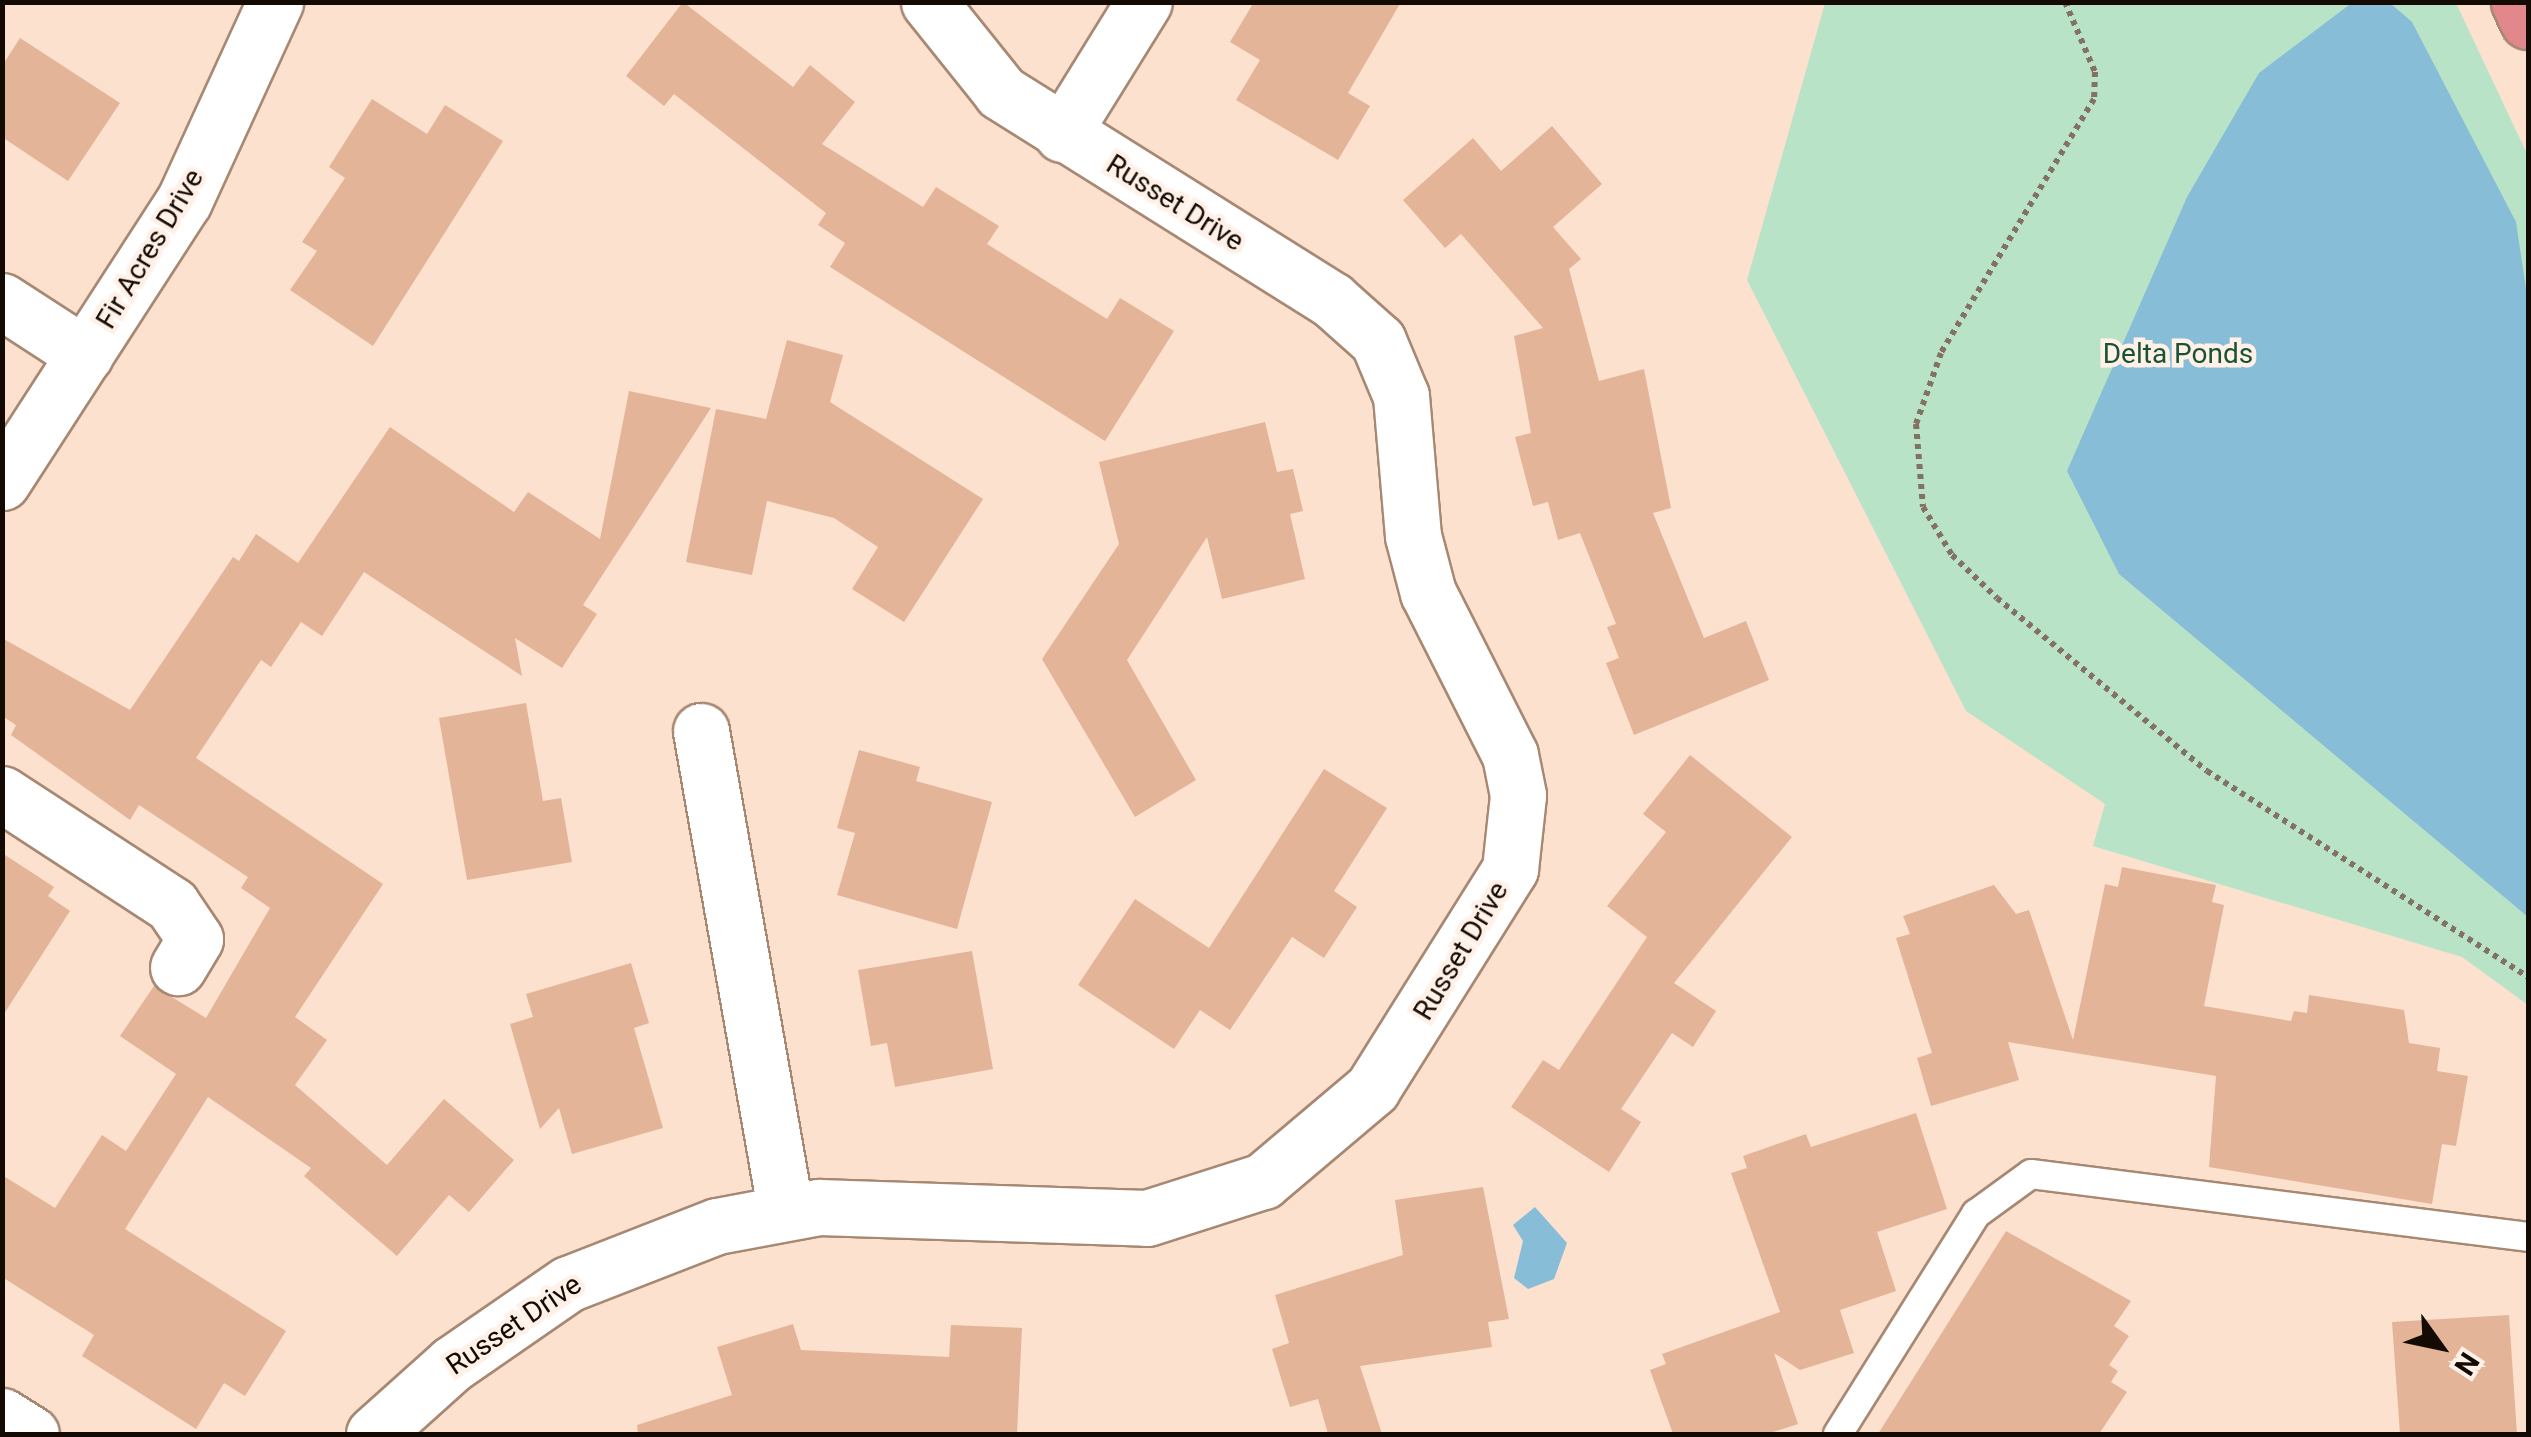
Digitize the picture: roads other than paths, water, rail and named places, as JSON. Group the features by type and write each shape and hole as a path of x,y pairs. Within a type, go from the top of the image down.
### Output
{"highway":[{"path":"2519,2 2528,21"}],"street":[{"name":"Fir Acres Drive","path":"2,482 184,201 275,2"},
{"name":"Russet Drive","path":"374,1434 494,1331 568,1284 671,1241 786,1212 934,1206 1132,1219 1183,1212 1263,1181 1372,1088 1510,869 1518,795 1510,755 1417,561 1394,368 1332,300 1062,134 980,74 929,2"},
{"path":"1062,134 1144,2"},
{"path":"2,300 85,355"},
{"path":"701,731 786,1212"},
{"path":"2,794 172,905 195,940 178,967"},
{"path":"2,1416 31,1434"}],"lane":[{"path":"1838,1434 1976,1214 2031,1174 2528,1237"}],"water":[{"path":"2353,2 2390,3 2412,22 2516,222 2528,302 2528,917 2119,574 2067,471 2187,197 2259,73"},
{"path":"1535,1207 1567,1243 1554,1279 1528,1289 1514,1278 1523,1241 1513,1225"}],"park label":[{"name":"Delta Ponds","path":"2178,354"}]}
